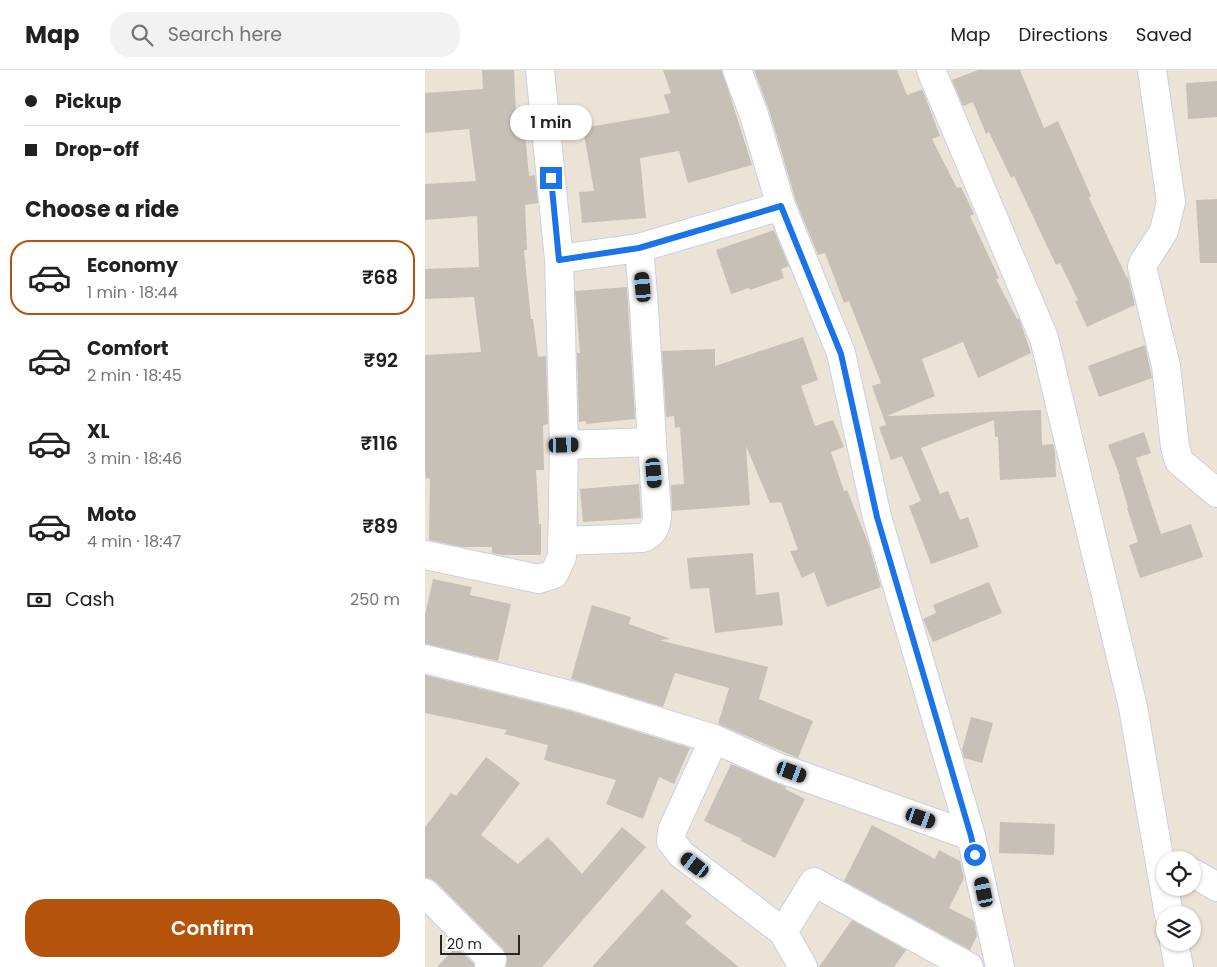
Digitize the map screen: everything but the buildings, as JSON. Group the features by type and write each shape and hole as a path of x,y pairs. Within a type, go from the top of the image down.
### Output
{"street":[{"path":"425,555 539,579 554,574 562,557 564,445 559,260 540,70"},
{"path":"737,70 754,115 781,206 841,354 877,517 971,836 1000,967"},
{"path":"931,70 1044,338 1133,706 1163,851"},
{"path":"1152,70 1171,202 1164,231 1142,267 1166,366 1171,418 1179,461 1217,493"},
{"path":"559,260 639,248 781,206"},
{"path":"562,542 642,538 650,535 656,527 657,516 639,248"},
{"path":"564,445 652,442"},
{"path":"425,659 578,697 714,739 777,766 971,836"},
{"path":"714,739 672,831 671,841 681,854 783,932 803,967"},
{"path":"1201,878 1217,887"},
{"path":"783,932 815,882 969,967"},
{"path":"425,893 492,960 489,967"},
{"path":"1176,951 1179,967"}],"route":[{"path":"551,178 559,260 639,248 781,206 841,354 877,517 975,855"}]}
